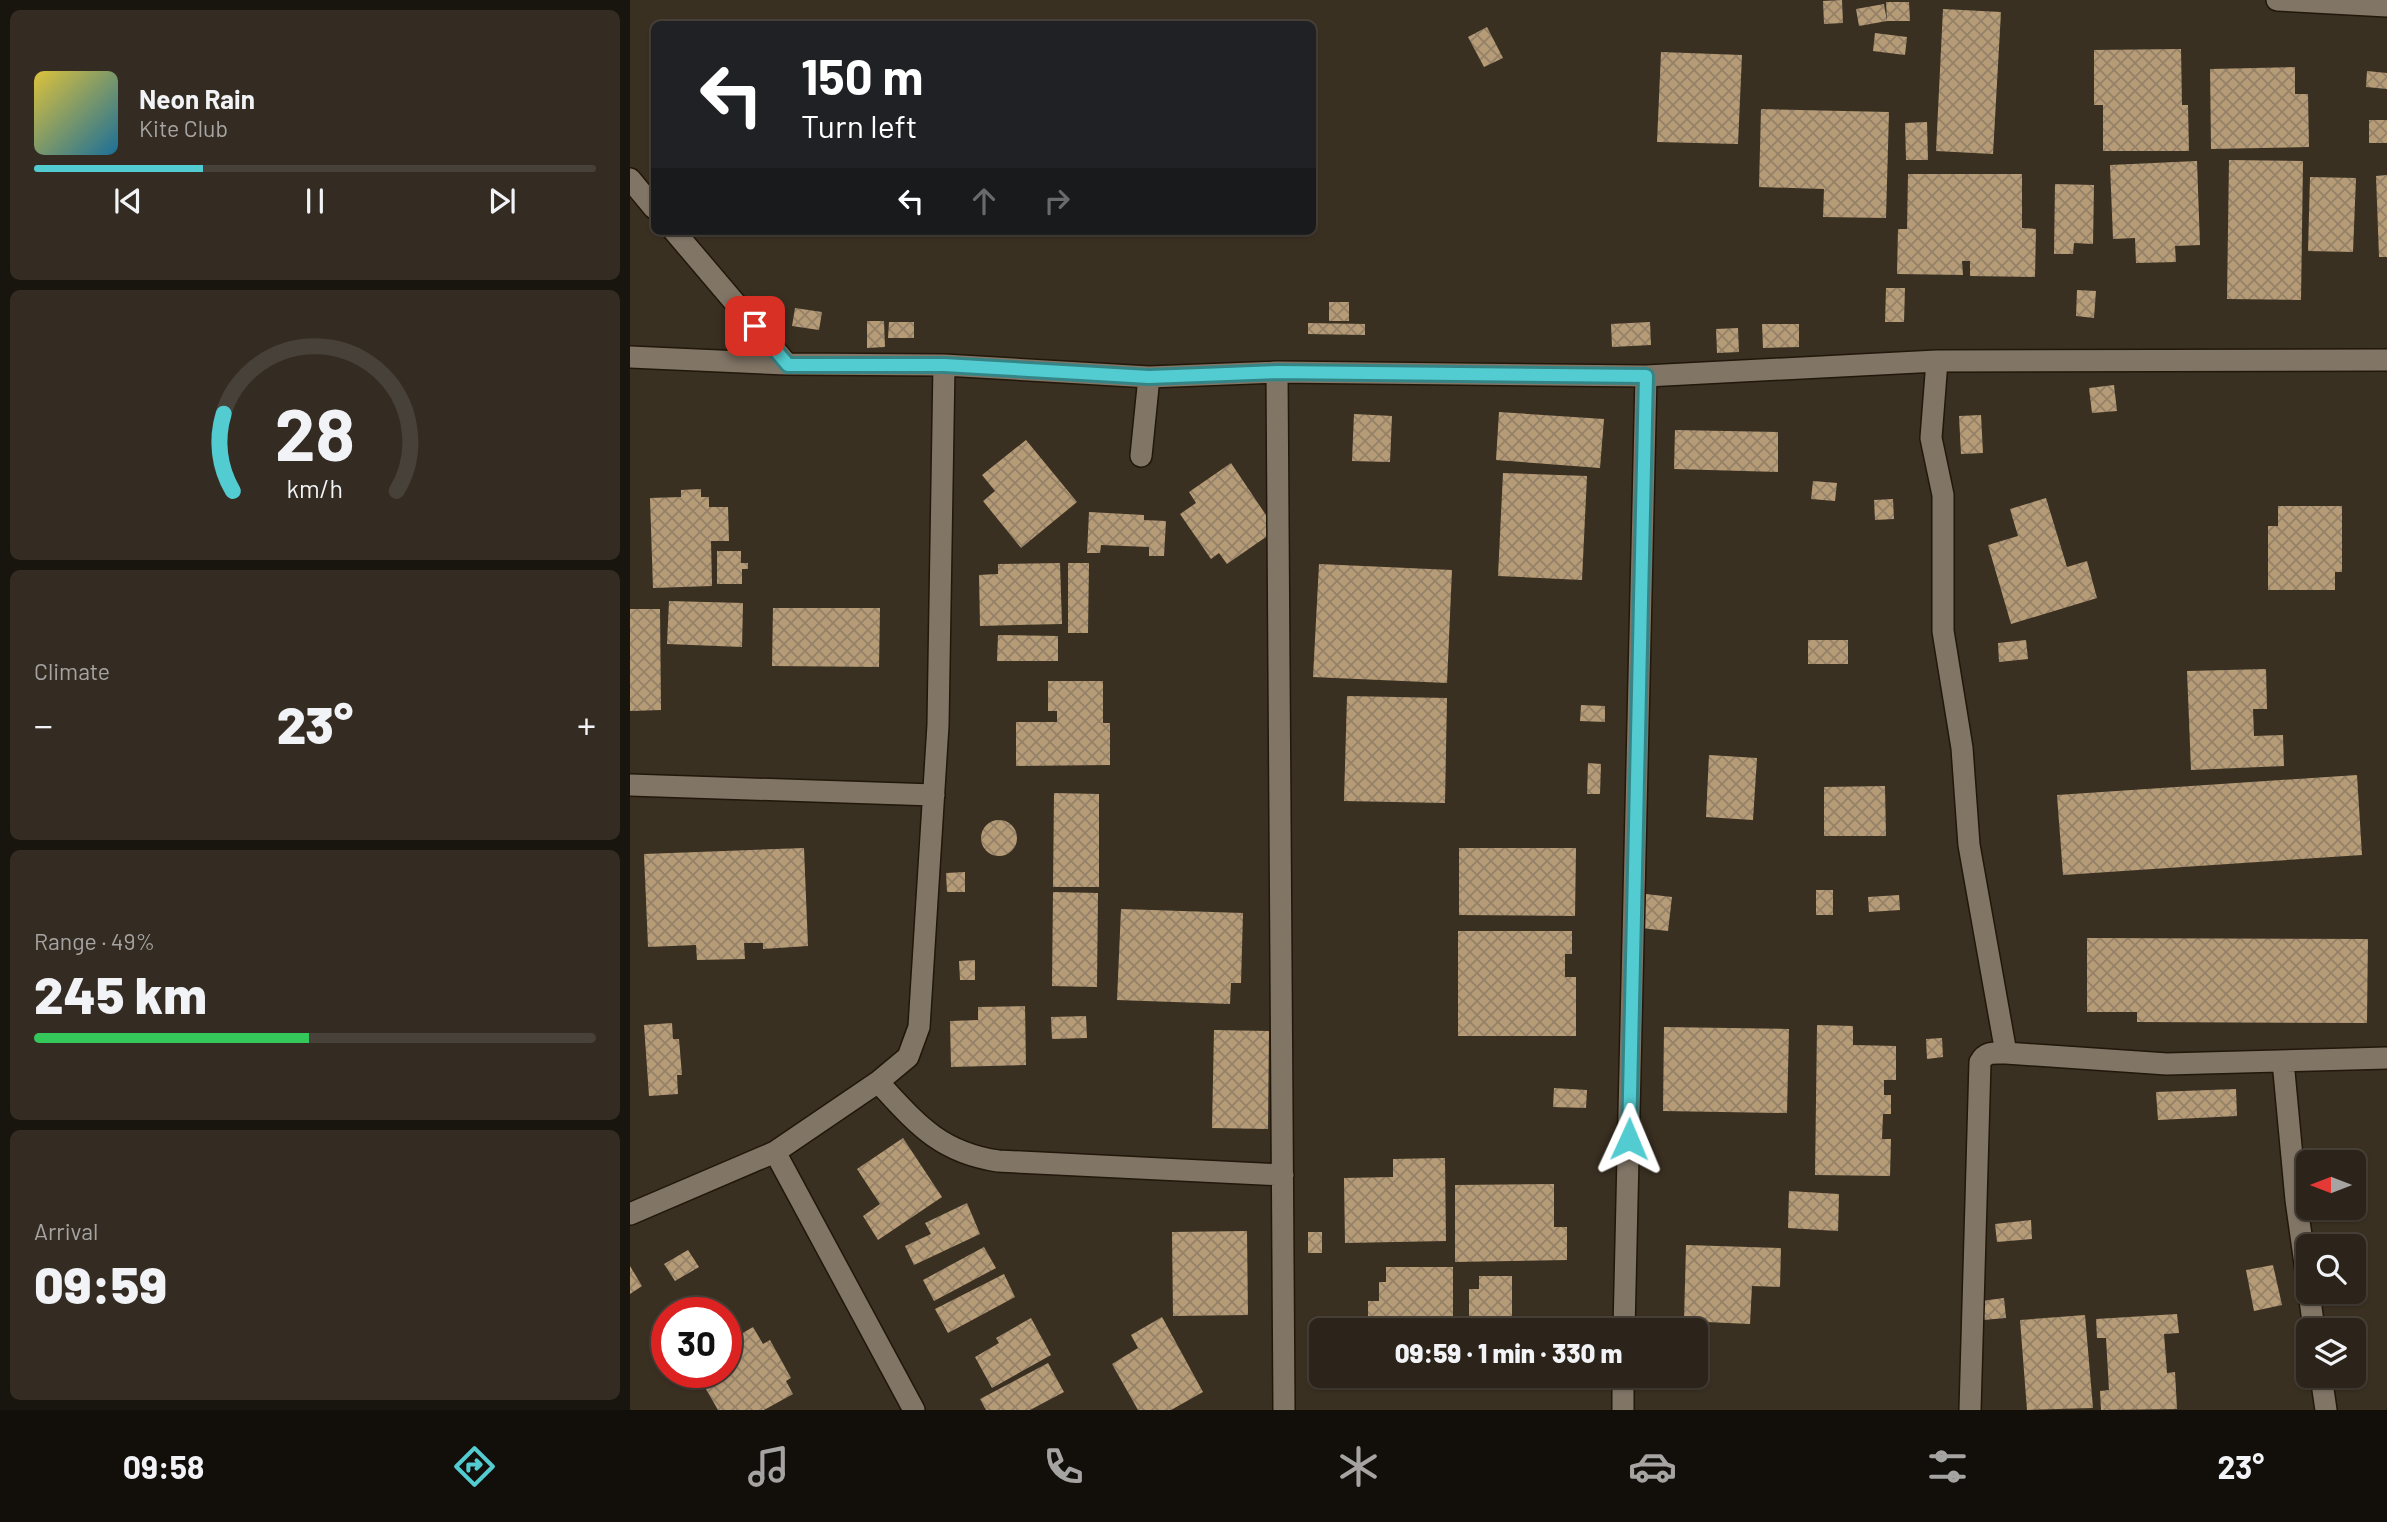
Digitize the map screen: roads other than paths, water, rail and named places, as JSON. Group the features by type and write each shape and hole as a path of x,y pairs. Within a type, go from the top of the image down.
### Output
{"street":[{"path":"2277,0 2387,6"},
{"path":"630,179 651,204"},
{"path":"677,235 788,365"},
{"path":"630,356 788,365 944,365 1149,377 1277,372 1646,376 1937,361 2387,360"},
{"path":"1937,361 1931,438 1943,495 1943,631 1962,748 1969,845 2006,1053"},
{"path":"630,1214 775,1152 878,1082 908,1057 919,1027 938,725 944,365"},
{"path":"1277,372 1284,1410"},
{"path":"1625,1318 1646,376"},
{"path":"1141,456 1149,377"},
{"path":"630,785 934,795"},
{"path":"1970,1410 1980,1062 1988,1054 2006,1053 2166,1065 2387,1058"},
{"path":"2283,1061 2301,1234"},
{"path":"878,1082 921,1128 946,1145 975,1157 998,1161 1283,1175"},
{"path":"775,1152 914,1410"},
{"path":"1623,1388 1623,1410"},
{"path":"2323,1388 2326,1410"}]}
